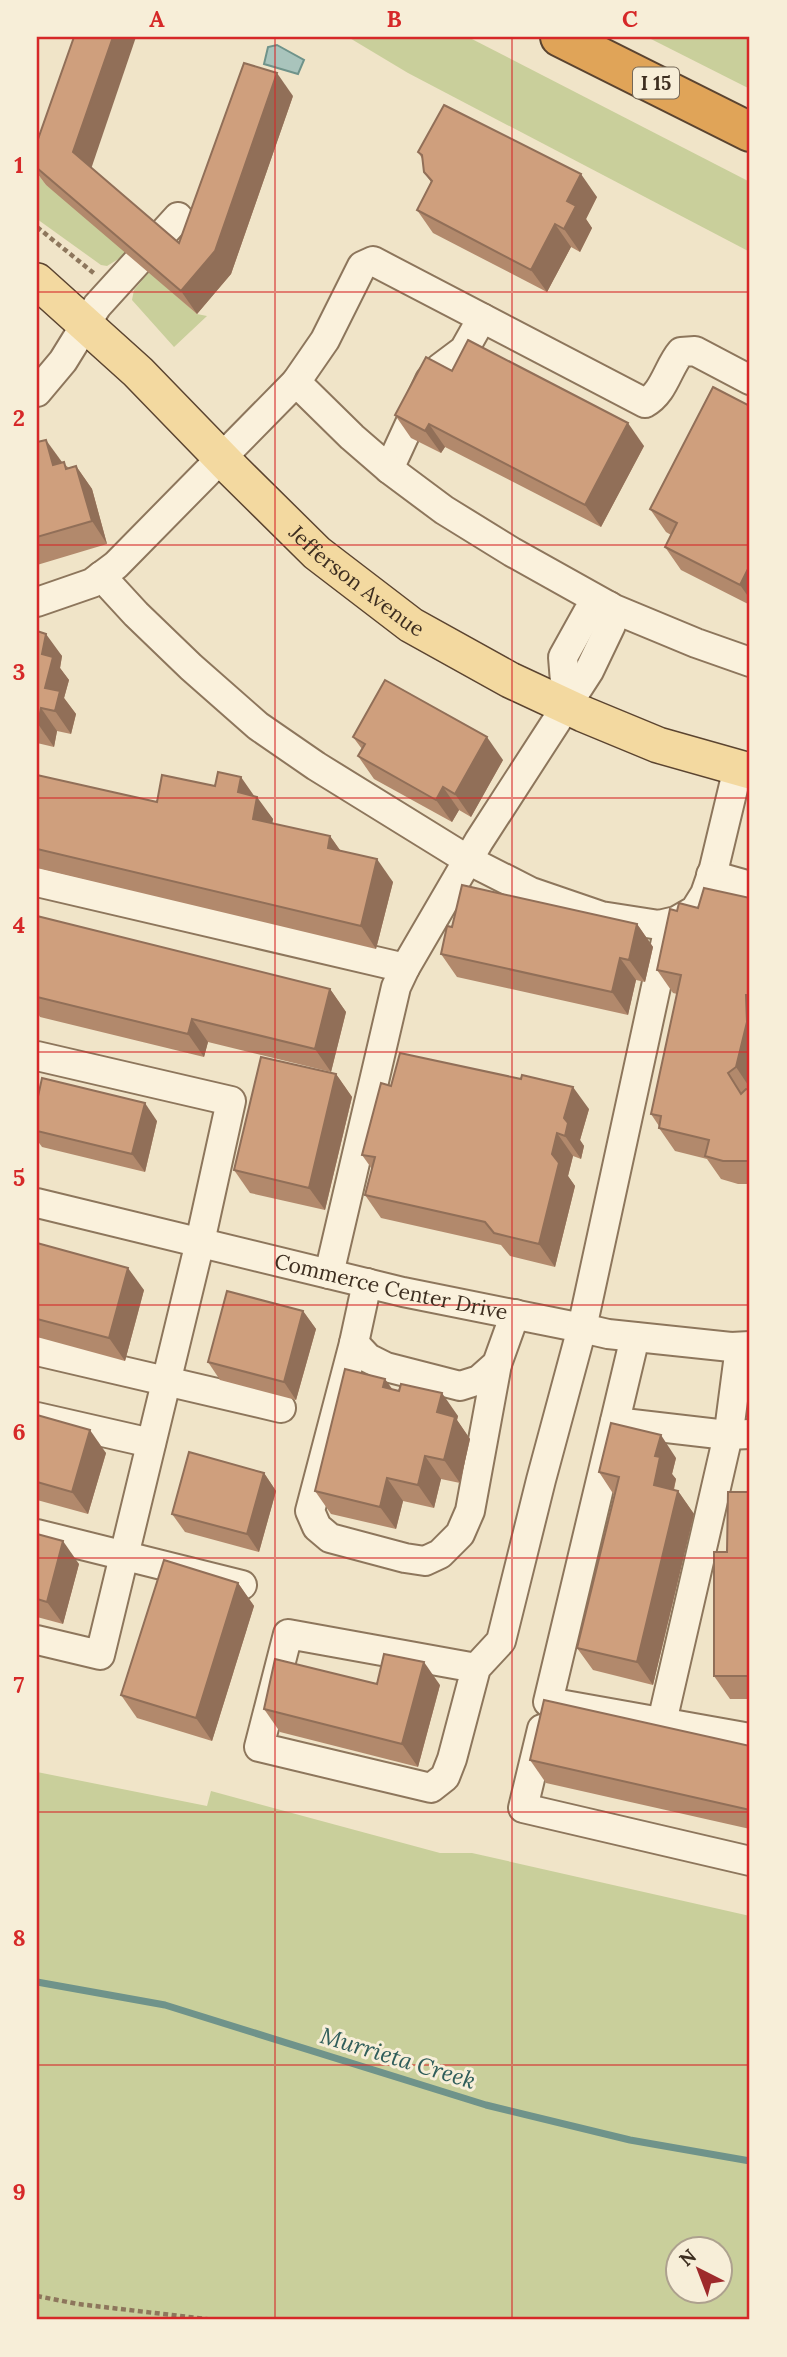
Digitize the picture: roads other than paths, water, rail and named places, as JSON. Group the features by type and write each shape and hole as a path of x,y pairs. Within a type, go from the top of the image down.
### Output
{"highway":[{"name":"I 15","path":"560,37 750,132"}],"main road":[{"name":"Jefferson Avenue","path":"37,281 138,372 221,459 317,553 411,625 510,680 567,707 658,745 744,769"}],"street":[{"path":"37,392 63,361 97,306 178,217"},
{"path":"37,602 92,583 116,565 165,517 296,382 325,340 362,266 373,261 645,403 654,398 675,358 681,352 695,351 750,380"},
{"path":"389,469 430,380 440,368 464,350 482,318"},
{"path":"296,382 389,469 444,510 512,552 606,604 696,643 750,662"},
{"path":"101,576 191,667 258,726 316,766 468,860 531,892 601,916 659,925 676,922 695,910 705,894 744,769"},
{"path":"329,1274 396,987 468,860 589,671 611,625 606,604"},
{"path":"711,875 750,886"},
{"path":"37,882 405,968"},
{"path":"476,1668 288,1634 259,1748 431,1788 445,1777 476,1668 501,1642 582,1328 670,923"},
{"path":"37,1056 231,1101 200,1242 100,1655 37,1640"},
{"name":"Commerce Center Drive","path":"37,1203 367,1283 582,1328 635,1337 745,1346"},
{"path":"367,1283 310,1511 317,1527 330,1538 415,1560 425,1561 440,1554 460,1534 470,1511 496,1364 515,1314"},
{"path":"635,1337 523,1808 750,1861"},
{"path":"354,1343 368,1358 386,1367 460,1386 479,1380 496,1364"},
{"path":"662,1722 739,1435 745,1346"},
{"path":"37,1351 281,1408"},
{"path":"37,1417 151,1443"},
{"path":"615,1422 739,1435"},
{"path":"37,1534 242,1585"},
{"path":"548,1702 750,1738"}],"water":[{"path":"277,45 304,60 298,74 264,64 268,47"}],"waterway":[{"name":"Murrieta Creek","path":"37,1982 165,2005 486,2105 630,2140 750,2161"}]}
